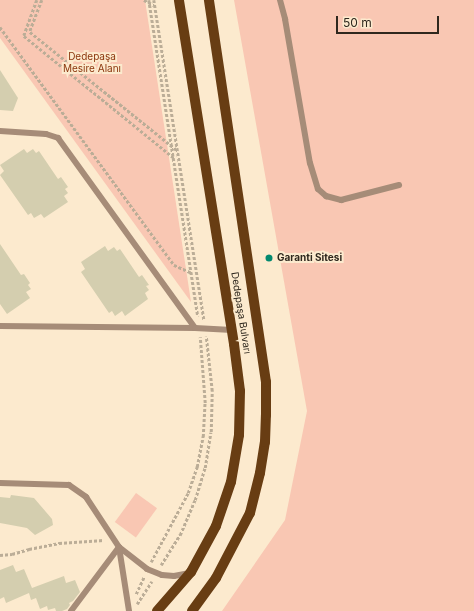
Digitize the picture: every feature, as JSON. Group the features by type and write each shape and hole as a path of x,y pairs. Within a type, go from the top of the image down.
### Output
{"main road":[{"name":"Dedepaşa Bulvarı","path":"157,611 191,572 216,526 231,482 239,435 240,391 232,330 179,0"},
{"name":"Dedepaşa Bulvarı","path":"192,611 216,578 250,513 260,473 265,442 266,415 266,382 209,0"}],"lane":[{"path":"280,0 285,19 310,162 318,189 326,196 341,200 399,185"},
{"path":"0,131 46,134 58,138 195,328"},
{"path":"0,326 195,328 232,330"},
{"path":"0,483 69,485 86,497 119,547 147,569 162,575 174,576 191,572"},
{"path":"71,611 119,547"},
{"path":"119,547 129,611"}],"path":[{"path":"37,0 24,36 174,158"},
{"path":"42,0 30,32 178,151"},
{"path":"144,0 149,1 154,5"},
{"path":"0,27 174,265 197,275"},
{"path":"0,554 12,554 59,543 114,539"}],"green space":[{"name":"Dedepaşa Mesire Alanı","path":"0,0 145,0 191,302 0,38"},
{"path":"234,0 474,0 474,611 222,611 285,520 307,411"},
{"path":"136,493 157,508 136,537 115,522"}],"building":[{"path":"0,70 18,98 13,111 0,110"},
{"path":"24,149 27,153 33,149 36,153 39,151 58,179 61,177 68,187 65,189 68,193 64,196 68,202 44,218 41,214 34,218 31,213 28,215 0,175 4,171 0,165"},
{"path":"0,244 21,275 24,274 30,283 28,285 31,289 26,292 30,298 7,314 0,304"},
{"path":"105,246 108,251 114,247 117,251 120,249 139,277 142,275 149,285 146,286 149,290 145,293 148,299 125,316 122,311 115,316 112,311 109,313 81,272 85,269 81,262"},
{"path":"11,495 34,498 52,519 53,525 35,535 27,528 0,523 0,497 10,498"},
{"path":"13,565 16,572 24,569 32,588 64,576 66,583 75,580 80,592 73,601 69,603 70,605 67,609 62,611 56,611 55,608 48,610 47,606 40,609 36,598 31,600 29,593 6,603 4,597 0,599 0,570"}],"place":[{"name":"Garanti Sitesi","path":"269,258"}]}
